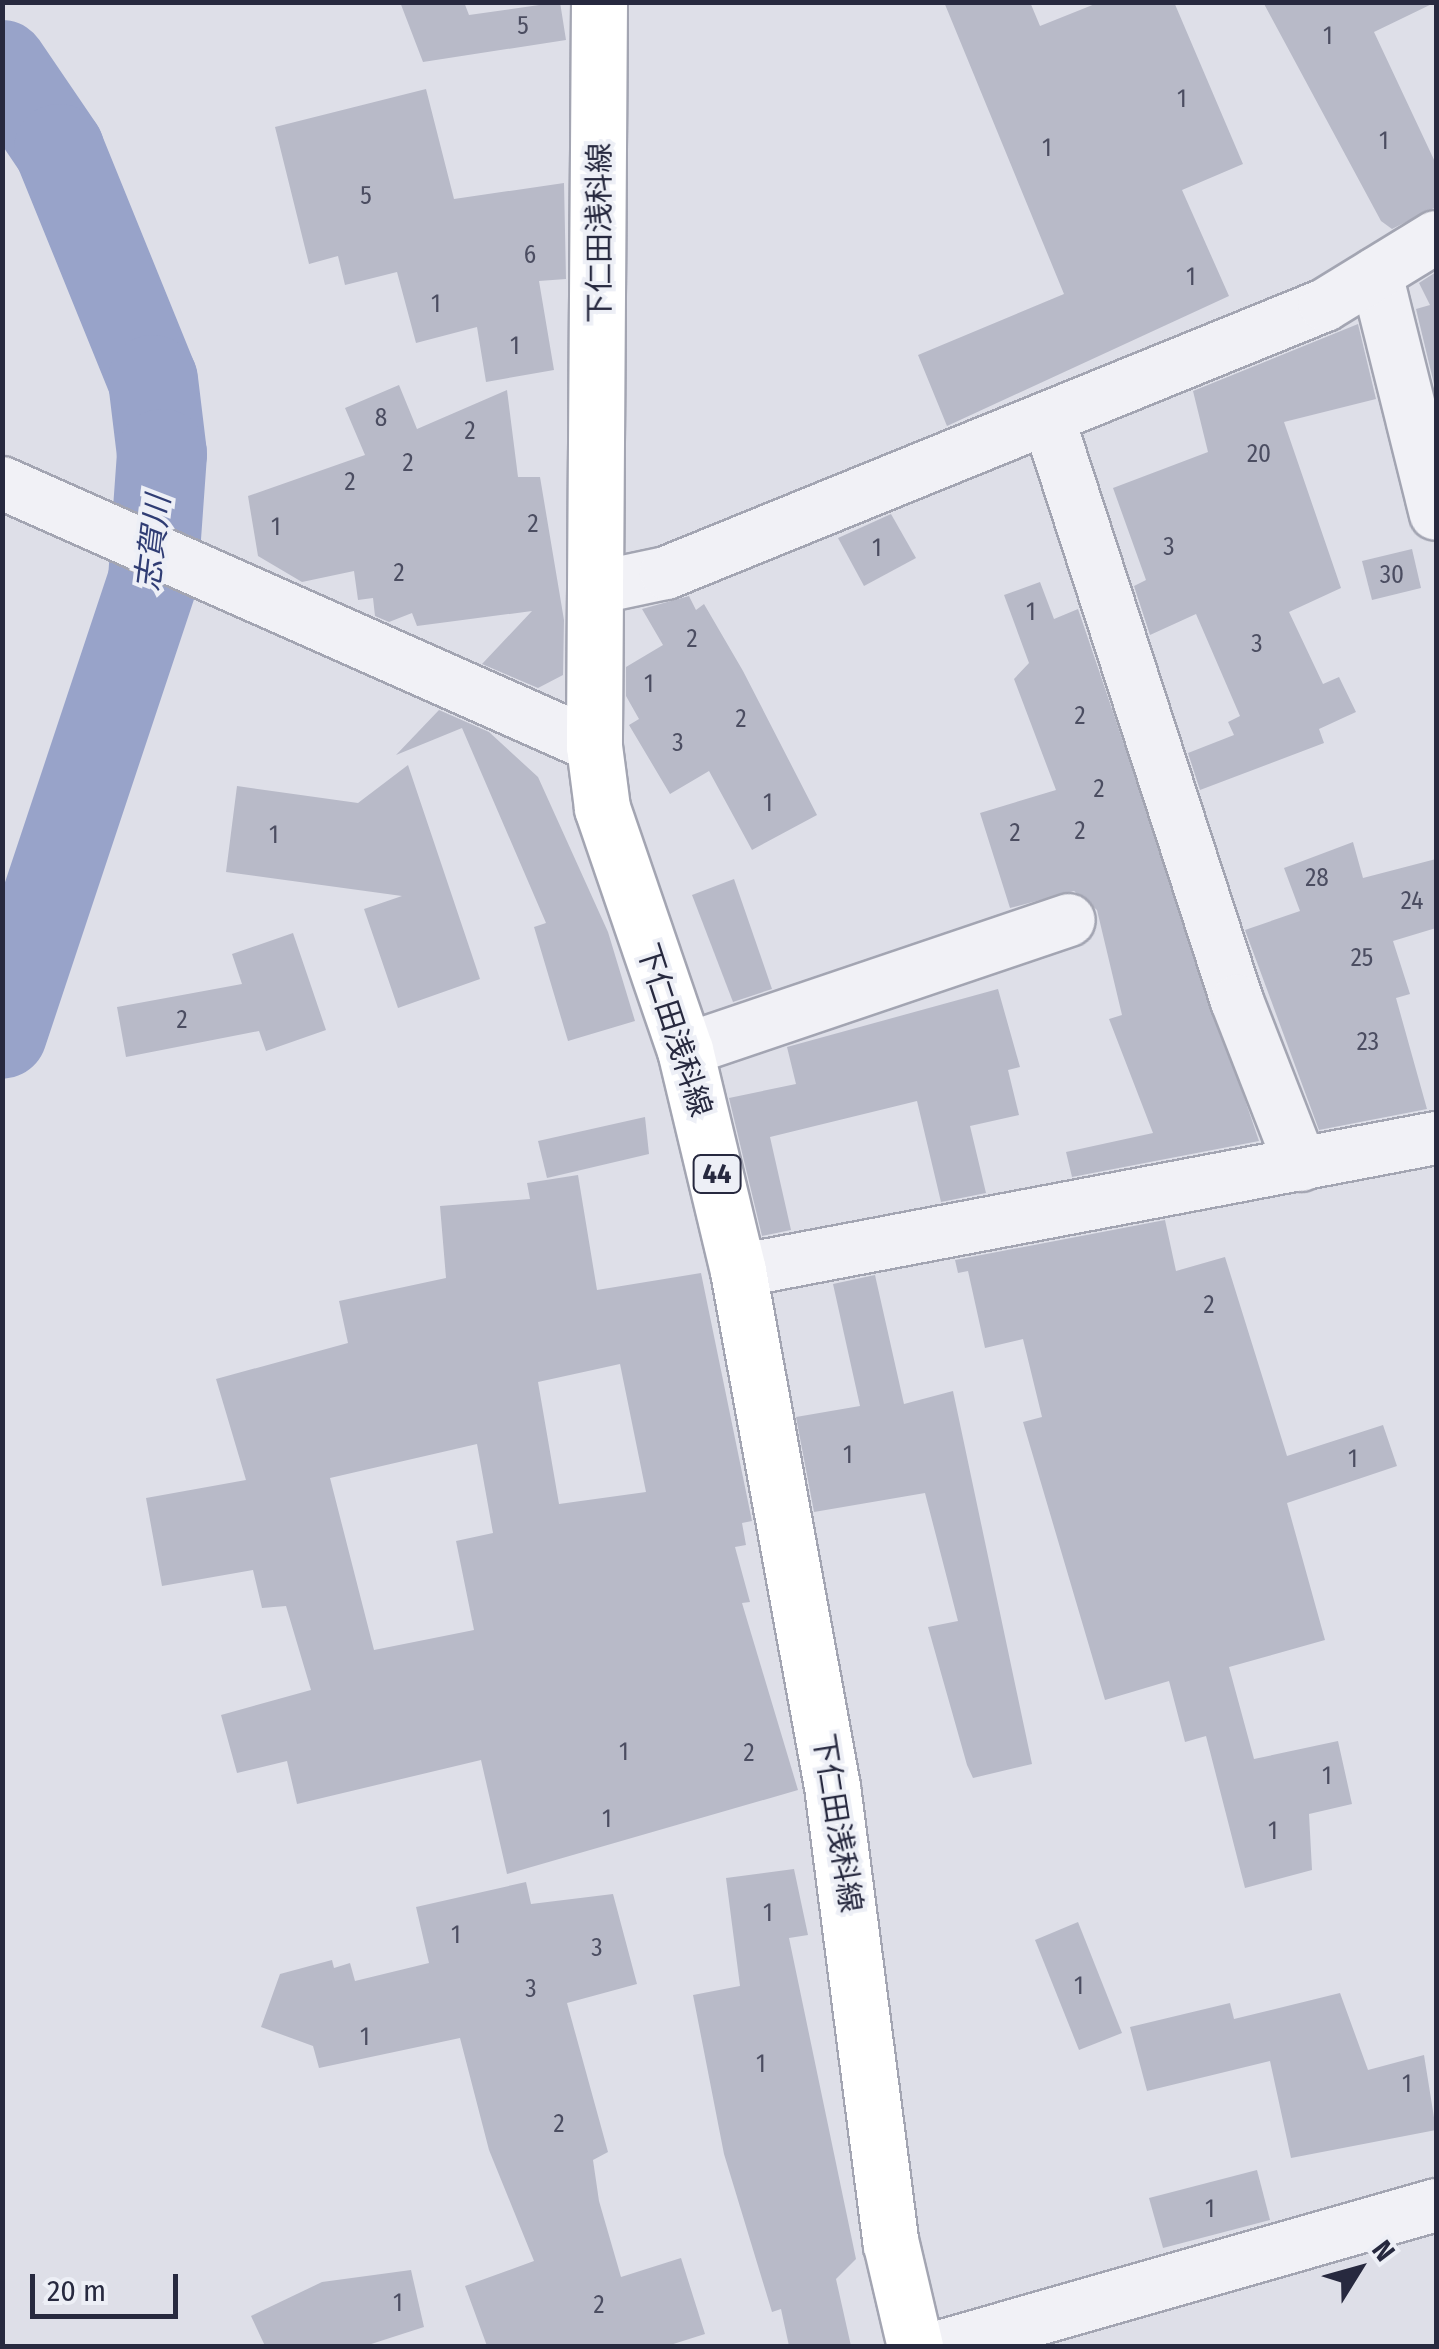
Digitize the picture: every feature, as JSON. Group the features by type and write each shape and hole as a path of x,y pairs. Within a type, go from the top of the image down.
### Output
{"main road":[{"name":"下仁田浅科線","path":"599,2 600,587 594,746 602,808 686,1050 738,1271 832,1786 891,2244 914,2346"}],"street":[{"path":"600,587 666,573 1325,305 1436,236"},
{"path":"1376,274 1436,514"},
{"path":"1048,418 1237,1000 1301,1166"},
{"path":"2,483 220,575 594,746"},
{"path":"686,1050 1068,920"},
{"path":"738,1271 1436,1138"},
{"path":"943,2346 1436,2206"}],"building":[{"path":"400,2 464,2 469,15 560,2 566,40 423,62"},
{"path":"944,2 1030,2 1040,26 1100,2 1174,2 1243,164 1182,190 1229,296 947,426 918,355 1064,294"},
{"path":"1263,2 1436,2 1374,32 1436,164 1436,207 1392,229 1381,221"},
{"path":"426,89 454,199 564,183 566,279 539,281 554,370 486,382 477,327 416,343 397,272 345,285 338,256 309,264 275,127"},
{"path":"1436,272 1434,384 1416,309 1430,305 1419,283"},
{"path":"1358,324 1376,399 1284,422 1341,588 1289,612 1323,684 1339,677 1356,712 1319,729 1324,743 1200,790 1188,753 1234,735 1228,722 1240,716 1196,614 1150,635 1134,586 1146,580 1113,488 1208,452 1193,391"},
{"path":"399,385 417,429 507,390 518,477 540,477 564,620 563,675 538,688 482,664 532,611 417,626 412,613 389,622 375,616 373,598 358,600 354,571 302,582 258,556 248,496 365,455 345,408"},
{"path":"891,514 916,558 864,586 838,538"},
{"path":"1412,549 1421,588 1372,600 1362,561"},
{"path":"1040,582 1054,619 1078,609 1259,1141 1072,1177 1066,1152 1153,1133 1109,1019 1122,1015 1097,910 1074,891 1010,908 980,813 1056,790 1014,679 1029,663 1004,595"},
{"path":"689,596 696,610 704,604 817,815 752,850 709,771 670,794 629,725 639,719 626,696 626,667 663,645 642,609"},
{"path":"439,710 489,732 538,777 608,932 635,1021 568,1041 534,927 546,923 462,728 396,755"},
{"path":"408,765 480,979 398,1008 364,909 402,896 226,872 237,786 358,803"},
{"path":"1353,842 1363,878 1436,859 1436,928 1393,941 1410,994 1396,998 1427,1109 1319,1130 1245,930 1300,911 1284,868"},
{"path":"734,879 772,989 733,1002 692,895"},
{"path":"293,933 326,1030 266,1051 259,1031 126,1057 117,1007 242,984 232,954"},
{"path":"998,989 1020,1067 1008,1070 1019,1115 970,1126 986,1193 941,1202 917,1101 770,1137 791,1230 762,1236 729,1098 796,1084 787,1047"},
{"path":"645,1117 649,1154 547,1178 538,1141"},
{"path":"578,1175 597,1290 701,1273 752,1521 742,1523 746,1545 735,1547 750,1602 742,1603 798,1790 507,1874 481,1760 297,1804 287,1761 237,1773 221,1715 311,1690 286,1606 262,1608 253,1570 162,1586 146,1498 246,1480 216,1379 348,1343 339,1301 446,1278 440,1206 530,1199 527,1183","holes":["620,1364 646,1492 559,1504 538,1382","477,1444 493,1533 456,1541 474,1630 374,1650 330,1478"]},
{"path":"1165,1220 1176,1271 1225,1257 1287,1456 1383,1425 1397,1466 1287,1503 1325,1640 1229,1667 1254,1759 1338,1741 1352,1804 1309,1814 1312,1870 1245,1888 1206,1736 1185,1742 1169,1681 1105,1700 1023,1422 1042,1417 1023,1339 985,1348 968,1271 958,1273 955,1260"},
{"path":"875,1275 904,1404 953,1391 1032,1764 973,1778 967,1765 928,1627 958,1621 925,1493 814,1512 796,1417 860,1406 833,1284"},
{"path":"794,1869 808,1935 789,1938 856,2259 836,2279 851,2346 789,2346 781,2309 772,2312 724,2154 693,1995 740,1986 726,1878"},
{"path":"526,1882 531,1904 613,1894 637,1984 567,2003 608,2152 593,2160 599,2201 621,2277 681,2258 705,2334 667,2346 487,2346 465,2286 534,2261 489,2150 460,2038 319,2068 313,2046 261,2027 280,1974 332,1960 334,1968 350,1963 355,1981 429,1963 416,1907"},
{"path":"1078,1922 1122,2033 1079,2050 1035,1940"},
{"path":"1340,1993 1368,2070 1424,2055 1436,2130 1291,2158 1270,2061 1147,2091 1130,2027 1230,2003 1234,2019"},
{"path":"1257,2170 1270,2220 1163,2248 1149,2198"},
{"path":"411,2270 424,2327 365,2346 265,2346 251,2316 322,2282"}],"waterway":[{"name":"志賀川","path":"2,65 59,149 153,380 162,454 153,580 2,1034"}]}
